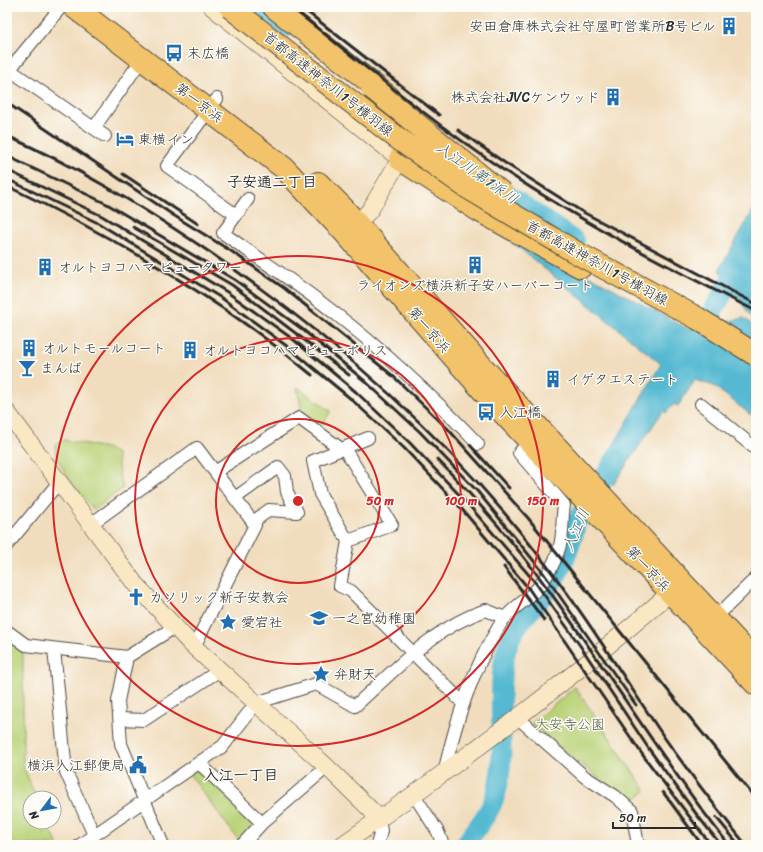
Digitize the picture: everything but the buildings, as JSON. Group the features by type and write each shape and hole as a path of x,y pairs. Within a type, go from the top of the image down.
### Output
{"highway":[{"name":"第一京浜","path":"74,7 142,59 294,159 352,229 430,331 530,441 585,488"},
{"name":"第一京浜","path":"96,7 213,105"},
{"name":"首都高速神奈川1号横羽線","path":"230,7 385,128 465,186 577,253 755,349"},
{"name":"首都高速神奈川1号横羽線","path":"251,7 404,127 503,194 582,240 703,306 755,349"},
{"path":"269,7 503,194"},
{"path":"274,7 412,116 415,124 415,132 407,164 508,227 658,309 729,340 755,349"},
{"name":"第一京浜","path":"352,229 486,371 585,488 676,587 756,684"},
{"name":"第一京浜","path":"676,587 716,617 756,662"}],"street":[{"path":"61,7 8,68 104,136"},
{"path":"212,7 407,164 370,210 352,229"},
{"path":"94,128 142,59"},
{"path":"213,105 167,166 236,215"},
{"path":"248,199 223,233 332,310 440,404 478,444"},
{"path":"702,404 756,449"},
{"path":"7,412 136,585 194,647 327,767 371,810 379,820 382,831 377,845"},
{"path":"215,472 300,418 342,449 392,525 348,542"},
{"path":"368,438 313,461 320,494 348,542 340,586 351,591 414,652 463,703"},
{"path":"444,773 452,736 470,681 483,654 505,618 536,590 544,579 561,543 564,505 519,453 530,441"},
{"path":"91,524 198,448 255,525 194,647"},
{"path":"235,498 278,467 285,476 287,492 296,512 269,510 253,522"},
{"path":"7,545 12,531 59,482"},
{"path":"716,617 756,578"},
{"path":"342,845 414,796 513,722 676,587"},
{"path":"80,845 145,802 223,746 256,703 316,684 355,706 414,652 449,627 470,615 486,610 505,618"},
{"path":"7,630 26,645 127,657 175,627"},
{"path":"54,648 66,772 94,835"},
{"path":"127,657 118,701 121,744 163,845"},
{"path":"120,719 144,720 220,670"},
{"path":"513,722 585,777 616,796 632,811 638,845"},
{"path":"199,763 262,823"},
{"path":"242,845 262,823 327,767"},
{"path":"414,796 438,832 443,845"}],"green space":[{"path":"297,387 331,411 321,426 302,413"},
{"path":"65,440 106,448 117,454 119,474 123,488 94,510 63,470 56,452 55,444"},
{"path":"7,636 23,648 23,765 33,790 22,790 22,830 51,830 58,845 7,845"},
{"name":"大安寺公園","path":"575,687 646,791 629,803 531,724"},
{"path":"196,770 200,770 258,823 240,842 190,775"}],"water":[{"path":"756,205 756,324 719,270"},
{"path":"505,230 688,329 744,318 756,328 756,419 714,386 695,380 678,406 674,404 666,413 663,411 613,485 599,470 661,364 502,234"}],"waterway":[{"name":"入江川第1派川","path":"259,7 285,28"},
{"name":"入江川第1派川","path":"491,183 575,241"},
{"name":"入江川","path":"698,337 756,236"},
{"name":"入江川","path":"465,845 484,819 493,802 498,785 502,747 502,669 506,651 512,635 542,597 553,580 567,553 576,523 619,453"}],"railway":[{"path":"291,7 421,111 502,169 564,208 627,244 756,311"},
{"path":"301,7 439,115"},
{"path":"7,103 173,215 231,251 284,288 393,376 448,429 528,518 756,799"},
{"path":"458,130 505,163 581,211 756,304"},
{"path":"7,136 58,160 107,187 202,247 294,314 338,349 381,386 422,425 500,508 553,574 586,620 664,737 704,792 746,845"},
{"path":"7,156 107,204 235,280 302,329 366,382 420,432 478,492 542,571 636,705"},
{"path":"7,170 102,216 227,292 294,340 356,392 410,443 467,503 535,582 581,647 649,749 721,845"},
{"path":"123,174 198,224"},
{"path":"7,179 98,223 223,299 288,347 351,399 404,448 460,507 529,589 642,754 711,845"},
{"path":"7,186 88,227 166,271 240,320 312,375"},
{"path":"133,227 232,285 349,375"},
{"path":"470,445 509,488"},
{"path":"437,459 488,514 536,573 585,641 679,778 729,845"},
{"path":"504,567 544,620"},
{"path":"663,792 702,845"},
{"path":"716,817 739,845"}],"place":[{"name":"安田倉庫株式会社守屋町営業所B号ビル","path":"729,26"},
{"name":"末広橋","path":"174,53"},
{"name":"株式会社JVCケンウッド","path":"613,97"},
{"name":"東横イン","path":"125,139"},
{"name":"ライオンズ横浜新子安ハーバーコート","path":"475,265"},
{"name":"オルトヨコハマ ビュータワー","path":"45,267"},
{"name":"オルトモールコート","path":"29,348"},
{"name":"オルトヨコハマ ビューポリス","path":"190,350"},
{"name":"まんば","path":"27,368"},
{"name":"イゲタエステート","path":"553,379"},
{"name":"入江橋","path":"486,412"},
{"name":"カソリック新子安教会","path":"136,597"},
{"name":"一之宮幼稚園","path":"319,618"},
{"name":"愛宕社","path":"228,622"},
{"name":"弁財天","path":"321,674"},
{"name":"横浜入江郵便局","path":"138,765"}],"district":[{"name":"子安通二丁目","path":"272,182"},
{"name":"入江一丁目","path":"241,775"}]}
